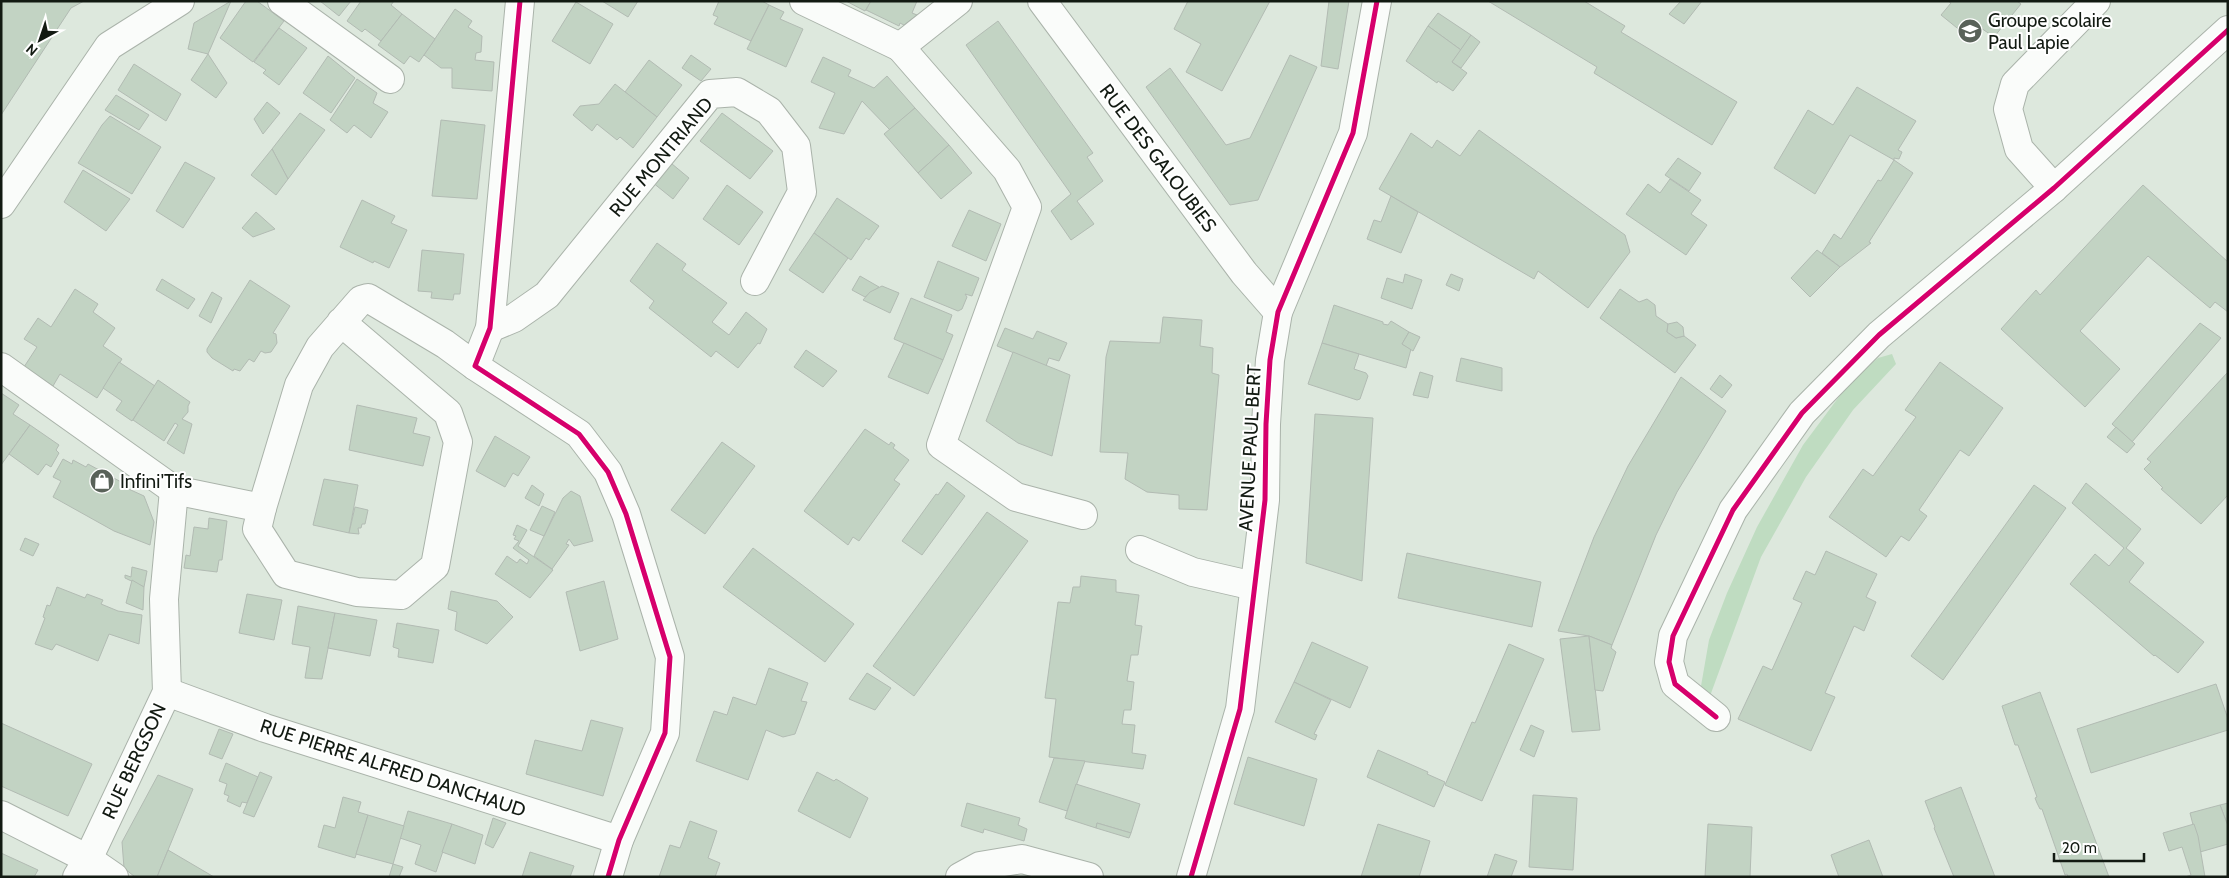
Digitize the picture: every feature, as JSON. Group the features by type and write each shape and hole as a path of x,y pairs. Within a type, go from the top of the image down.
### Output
{"street":[{"path":"1,204 109,46 180,1"},
{"path":"282,1 390,79"},
{"path":"475,366 490,328 520,1"},
{"path":"804,1 900,47 1007,170 1027,207 941,445 1016,497 1083,515"},
{"path":"900,47 958,1"},
{"name":"RUE DES GALOUBIES","path":"1042,1 1244,273 1278,312"},
{"name":"AVENUE PAUL BERT","path":"1190,877 1240,709 1265,500 1266,424 1270,360 1278,312 1353,132 1377,1"},
{"path":"2054,188 2019,149 2008,109 2015,84 2096,1"},
{"path":"1716,717 1675,684 1669,662 1673,636 1733,510 1802,413 1879,335 2054,188 2227,32"},
{"name":"RUE MONTRIAND","path":"490,328 514,318 547,295 710,94 737,92 769,111 796,146 802,192 755,281"},
{"path":"341,322 448,414 458,442 435,566 401,595 357,592 286,574 257,529 262,508 299,385 320,347 341,322 361,300 368,298 445,344 475,366 579,434 608,472 626,514 670,657 665,733 619,840 608,877"},
{"path":"1,367 174,490 262,508"},
{"name":"RUE BERGSON","path":"82,868 167,692 164,598 174,490"},
{"path":"1140,550 1193,572 1254,586"},
{"name":"RUE PIERRE ALFRED DANCHAUD","path":"167,692 265,728 619,840"},
{"path":"1,815 82,868 114,877"},
{"path":"960,877 980,866 1022,859 1089,877"}],"green space":[{"path":"1892,354 1896,364 1853,410 1806,477 1761,557 1710,696 1701,686 1709,640 1727,593 1757,527 1803,445 1850,382 1878,358"}],"building":[{"path":"1,1 84,1 71,8 1,115"},
{"path":"231,1 208,54 188,49 194,23"},
{"path":"246,1 257,1 284,21 253,62 220,38"},
{"path":"320,1 351,1 339,16"},
{"path":"361,1 394,1 391,5 402,14 381,41 365,29 362,32 347,21"},
{"path":"602,1 638,1 628,17"},
{"path":"719,1 762,1 769,5 751,41 714,24 718,17 713,15"},
{"path":"846,1 871,1 865,11"},
{"path":"871,1 917,1 912,13 917,15 904,25 900,23 899,26 866,10"},
{"path":"1188,1 1270,1 1222,91 1186,72 1201,44 1174,29"},
{"path":"1329,1 1349,1 1338,69 1321,66"},
{"path":"1488,1 1584,1 1625,26 1621,32 1737,102 1712,145 1594,73 1597,67"},
{"path":"1681,1 1702,1 1684,24 1669,14"},
{"path":"1948,1 2017,1 2021,4 1994,37 1981,28 1972,40 1941,15 1951,3"},
{"path":"576,2 613,24 590,64 552,41"},
{"path":"769,5 784,12 780,19 803,29 786,67 747,49"},
{"path":"455,9 472,21 468,27 482,36 481,52 476,53 475,60 494,62 492,91 452,88 452,68 441,68 424,55"},
{"path":"1438,13 1471,35 1461,50 1428,26"},
{"path":"402,14 435,39 419,62 410,56 404,64 378,45"},
{"path":"998,21 1093,153 1087,157 1103,181 1077,201 1094,224 1071,240 1051,211 1071,194 966,45"},
{"path":"1428,26 1461,50 1452,62 1467,73 1453,91 1438,81 1437,83 1406,61"},
{"path":"279,28 307,48 279,85 263,73 266,70 254,62"},
{"path":"1471,35 1480,42 1461,68 1452,62"},
{"path":"208,54 227,83 216,98 191,80"},
{"path":"691,55 711,69 701,81 682,68"},
{"path":"1290,55 1317,67 1258,200 1230,205 1146,87 1170,68 1226,145 1250,138"},
{"path":"328,56 355,78 331,113 303,93"},
{"path":"823,57 851,70 848,76 874,88 887,76 915,108 890,130 862,101 844,134 819,128 835,93 811,82"},
{"path":"649,60 682,85 657,117 625,92"},
{"path":"134,64 181,94 166,121 118,90"},
{"path":"357,79 377,93 373,103 388,112 371,138 354,125 347,133 330,120"},
{"path":"615,84 657,117 633,148 620,137 617,140 597,124 592,131 573,115 580,106 599,104"},
{"path":"1857,87 1916,121 1898,150 1902,152 1899,159 1894,158 1894,160 1850,135 1815,194 1774,168 1808,110 1833,125"},
{"path":"116,95 149,115 139,130 105,110"},
{"path":"267,102 280,113 263,134 254,119"},
{"path":"915,108 949,145 918,173 884,134"},
{"path":"300,113 325,130 288,179 272,149"},
{"path":"722,113 773,151 750,179 700,141"},
{"path":"110,116 161,147 132,194 78,163 102,125"},
{"path":"441,120 485,125 477,199 432,196"},
{"path":"1479,130 1625,235 1630,252 1588,308 1538,271 1534,279 1379,189 1411,133 1432,148 1437,140 1460,156"},
{"path":"949,145 972,173 941,199 918,173"},
{"path":"272,149 288,179 276,195 251,175"},
{"path":"1678,158 1701,173 1689,191 1665,175"},
{"path":"666,159 689,178 673,199 652,182"},
{"path":"1894,160 1913,173 1869,242 1871,243 1840,267 1822,253 1834,234 1841,239 1878,180 1881,181"},
{"path":"185,162 215,178 183,228 156,211"},
{"path":"83,170 130,199 106,231 64,202"},
{"path":"1670,179 1701,200 1691,214 1707,225 1686,255 1626,214 1648,184 1660,193"},
{"path":"727,185 763,212 739,245 703,219"},
{"path":"2143,185 2228,262 2228,312 2215,302 2210,308 2148,256 2080,331 2120,369 2085,407 2001,329 2036,290 2040,295"},
{"path":"1391,196 1418,212 1401,253 1367,239 1374,220 1381,222"},
{"path":"837,198 879,226 869,240 866,238 851,260 814,233"},
{"path":"362,200 395,216 391,223 407,230 389,268 374,261 373,263 340,247"},
{"path":"969,210 1001,224 986,261 952,246"},
{"path":"256,212 275,229 253,237 242,228"},
{"path":"814,233 848,258 823,293 789,270"},
{"path":"657,243 686,264 682,270 727,303 712,322 729,335 746,312 767,329 760,344 758,343 738,368 716,351 711,357 649,308 654,301 630,281"},
{"path":"422,250 464,254 460,294 454,294 453,300 431,298 432,292 418,291"},
{"path":"1817,250 1840,267 1810,297 1791,278"},
{"path":"938,261 979,278 972,296 965,294 967,297 962,309 958,311 924,297"},
{"path":"1405,274 1422,280 1412,309 1381,298 1387,278 1403,283"},
{"path":"1451,274 1463,279 1459,291 1446,285"},
{"path":"860,276 879,287 865,297 852,290"},
{"path":"162,279 195,299 188,309 156,290"},
{"path":"250,280 290,306 273,333 276,334 277,343 271,352 265,353 261,351 254,362 249,359 240,371 234,369 233,371 212,358 207,349"},
{"path":"882,286 899,293 890,313 863,300 870,292"},
{"path":"75,289 98,304 93,312 115,328 103,346 122,359 97,398 60,374 53,386 24,367 37,347 24,339 38,318 51,327"},
{"path":"1620,289 1639,302 1647,299 1655,305 1656,316 1668,324 1667,332 1676,338 1684,336 1696,345 1675,373 1600,318"},
{"path":"212,292 222,298 211,323 199,316"},
{"path":"911,298 952,315 946,332 953,335 943,360 894,339"},
{"path":"1334,305 1383,322 1383,324 1388,325 1391,321 1409,332 1402,344 1411,349 1406,368 1322,343"},
{"path":"1163,317 1202,320 1200,346 1213,348 1212,373 1219,375 1207,510 1179,509 1179,495 1147,492 1125,479 1128,453 1100,452 1106,357 1110,341 1160,343"},
{"path":"1677,322 1683,327 1684,336 1676,338 1667,332 1668,324"},
{"path":"2200,323 2221,338 2132,442 2112,424"},
{"path":"1005,328 1033,339 1037,331 1067,343 1059,361 1049,358 1046,366 997,346"},
{"path":"1409,332 1420,337 1413,351 1402,344"},
{"path":"904,343 943,360 928,394 888,377"},
{"path":"1322,343 1359,354 1354,369 1366,373 1368,376 1360,399 1357,400 1308,384"},
{"path":"806,350 837,371 823,387 794,367"},
{"path":"1013,352 1070,375 1052,456 1018,443 986,421"},
{"path":"1461,358 1502,368 1502,391 1456,381"},
{"path":"119,362 155,386 132,421 116,410 122,401 103,388"},
{"path":"1940,362 2003,408 1969,456 1960,450 1919,510 1927,516 1909,541 1901,536 1886,557 1829,517 1863,469 1873,476 1916,417 1905,410"},
{"path":"1420,372 1433,376 1428,398 1413,395"},
{"path":"2228,372 2228,495 2201,524 2161,489 2163,488 2144,469 2151,462 2147,459"},
{"path":"1720,375 1732,385 1722,398 1710,389"},
{"path":"1681,377 1726,411 1677,492 1656,535 1612,645 1589,636 1558,631 1594,537 1628,466"},
{"path":"158,380 190,402 188,412 182,419 192,424 184,454 167,443 178,425 175,423 164,441 133,420"},
{"path":"1,393 19,405 13,414 30,425 1,465"},
{"path":"357,405 417,418 413,433 430,437 423,466 349,450"},
{"path":"1315,414 1373,418 1362,581 1306,563"},
{"path":"30,425 59,445 56,450 59,453 51,467 46,464 38,475 9,454"},
{"path":"2116,427 2135,444 2127,453 2107,437"},
{"path":"865,429 889,445 891,442 895,445 893,448 909,460 894,480 900,484 859,541 853,537 848,545 804,511"},
{"path":"495,436 530,457 518,476 513,473 505,487 476,471"},
{"path":"722,442 755,466 705,534 671,510"},
{"path":"63,459 72,464 73,460 86,467 88,464 123,483 122,486 144,496 154,522 150,545 114,531 53,497 61,481 53,477"},
{"path":"324,479 358,485 349,533 313,525"},
{"path":"947,482 965,496 922,555 902,541"},
{"path":"2086,483 2141,529 2126,548 2144,563 2129,582 2204,642 2178,673 2154,656 2070,584 2095,554 2109,566 2124,548 2072,503"},
{"path":"532,485 544,494 539,506 525,498"},
{"path":"2034,485 2066,508 1943,680 1911,656"},
{"path":"571,491 580,496 593,541 574,546 569,539 566,544 569,545 552,569 534,556 563,498"},
{"path":"542,506 555,512 544,536 530,530"},
{"path":"355,507 368,510 365,524 358,528 359,534 349,533"},
{"path":"987,512 1028,541 914,696 873,666"},
{"path":"209,518 227,521 222,560 219,560 217,572 184,568 186,555 190,556 194,527 208,529"},
{"path":"517,525 527,530 518,546 553,570 530,598 495,574 507,556 517,563 520,559 527,564 529,560 513,548 519,541 514,539 516,536 513,535"},
{"path":"25,538 39,544 33,556 20,550"},
{"path":"753,548 854,624 825,662 723,587"},
{"path":"1826,551 1877,574 1866,597 1876,602 1864,631 1854,626 1825,693 1835,697 1811,751 1738,719 1763,666 1772,670 1802,603 1793,599 1806,571 1815,575"},
{"path":"1407,553 1541,582 1532,627 1398,598"},
{"path":"132,567 147,571 144,587 125,578 125,575 131,577"},
{"path":"1081,576 1116,580 1116,592 1139,595 1135,625 1142,626 1138,655 1131,655 1127,681 1134,682 1131,710 1124,710 1122,724 1135,725 1132,753 1146,755 1143,769 1049,757 1056,699 1045,698 1058,602 1070,603 1073,587 1080,587"},
{"path":"132,580 144,587 143,610 126,603"},
{"path":"604,581 618,639 580,651 566,592"},
{"path":"57,587 85,598 87,594 103,600 101,604 118,611 142,615 139,644 109,634 98,661 56,644 52,650 35,644 45,618 43,617 47,605 50,606"},
{"path":"451,591 497,601 513,617 487,644 455,630 457,612 448,609"},
{"path":"247,594 282,600 274,640 239,633"},
{"path":"298,606 335,613 322,679 305,678 310,647 292,644"},
{"path":"335,613 377,620 370,656 328,648"},
{"path":"397,623 439,630 433,663 398,657 399,649 393,647"},
{"path":"1589,636 1600,730 1572,732 1560,639"},
{"path":"1589,636 1612,645 1611,648 1616,652 1603,691 1595,690"},
{"path":"1312,642 1368,667 1350,708 1294,682"},
{"path":"1509,644 1544,659 1482,801 1445,785 1472,722 1475,723"},
{"path":"769,668 808,683 801,701 807,702 795,734 783,737 766,730 748,780 696,761 714,711 727,715 733,697 756,705"},
{"path":"867,673 891,688 875,710 849,699"},
{"path":"1294,682 1331,700 1314,734 1317,735 1315,740 1275,722"},
{"path":"2216,684 2228,719 2228,730 2091,773 2077,729"},
{"path":"2040,692 2109,877 2068,877 2067,874 2065,875 2042,809 2040,809 2035,798 2037,797 2018,745 2015,745 2002,706"},
{"path":"591,720 623,728 603,796 526,774 535,740 582,751"},
{"path":"1,723 92,764 68,816 1,786"},
{"path":"1531,725 1544,731 1534,757 1520,750"},
{"path":"219,729 233,734 222,759 209,754"},
{"path":"1378,750 1428,772 1427,774 1445,782 1434,807 1367,777"},
{"path":"1248,757 1317,779 1304,826 1234,804"},
{"path":"1054,758 1085,761 1067,811 1039,802"},
{"path":"226,763 258,777 247,803 242,802 240,807 227,801 229,796 224,794 227,784 219,781"},
{"path":"260,772 272,777 254,817 243,813"},
{"path":"817,772 834,781 836,779 868,798 850,838 798,811"},
{"path":"158,775 193,789 157,877 135,877 124,868 122,842"},
{"path":"1076,784 1140,804 1131,833 1097,823 1096,828 1065,818"},
{"path":"1961,787 1995,877 1954,877 1934,828 1925,801"},
{"path":"1533,795 1577,798 1573,870 1529,867"},
{"path":"343,797 361,802 358,812 368,815 355,858 318,847 324,825 335,828"},
{"path":"967,803 1020,818 1018,825 1027,829 1024,841 984,829 983,833 961,826"},
{"path":"2228,803 2228,826 2220,805"},
{"path":"2220,805 2228,826 2228,844 2200,852 2190,813"},
{"path":"408,811 452,824 436,872 415,864 421,845 400,838"},
{"path":"368,815 404,826 393,864 356,854"},
{"path":"493,818 506,823 493,848 485,844"},
{"path":"690,821 717,831 708,858 720,863 715,877 659,877 670,845 680,848"},
{"path":"1097,823 1131,833 1129,838 1096,828"},
{"path":"452,824 483,835 475,864 442,852"},
{"path":"1378,824 1430,841 1419,877 1361,877"},
{"path":"1708,824 1752,827 1750,877 1705,877"},
{"path":"2194,824 2205,877 2185,877 2191,875 2182,847 2169,851 2163,833"},
{"path":"1869,840 1883,877 1839,877 1831,855"},
{"path":"168,850 214,877 157,877"},
{"path":"530,852 574,866 570,877 522,877"},
{"path":"1,853 38,870 34,877 1,877"},
{"path":"1495,854 1517,861 1511,877 1487,877"},
{"path":"393,864 403,867 399,877 389,877"}],"cycle path":[{"path":"520,1 490,328 475,366 579,434 608,472 626,514 670,657 665,733 619,840 608,877"},
{"path":"1191,877 1240,709 1265,500 1266,424 1270,360 1278,312 1353,133 1377,1"},
{"path":"1716,717 1675,684 1669,662 1673,636 1733,510 1802,413 1879,335 2054,188 2228,30"}],"place":[{"name":"Groupe scolaire Paul Lapie","path":"1970,31"},
{"name":"Infini'Tifs","path":"102,481"}]}
